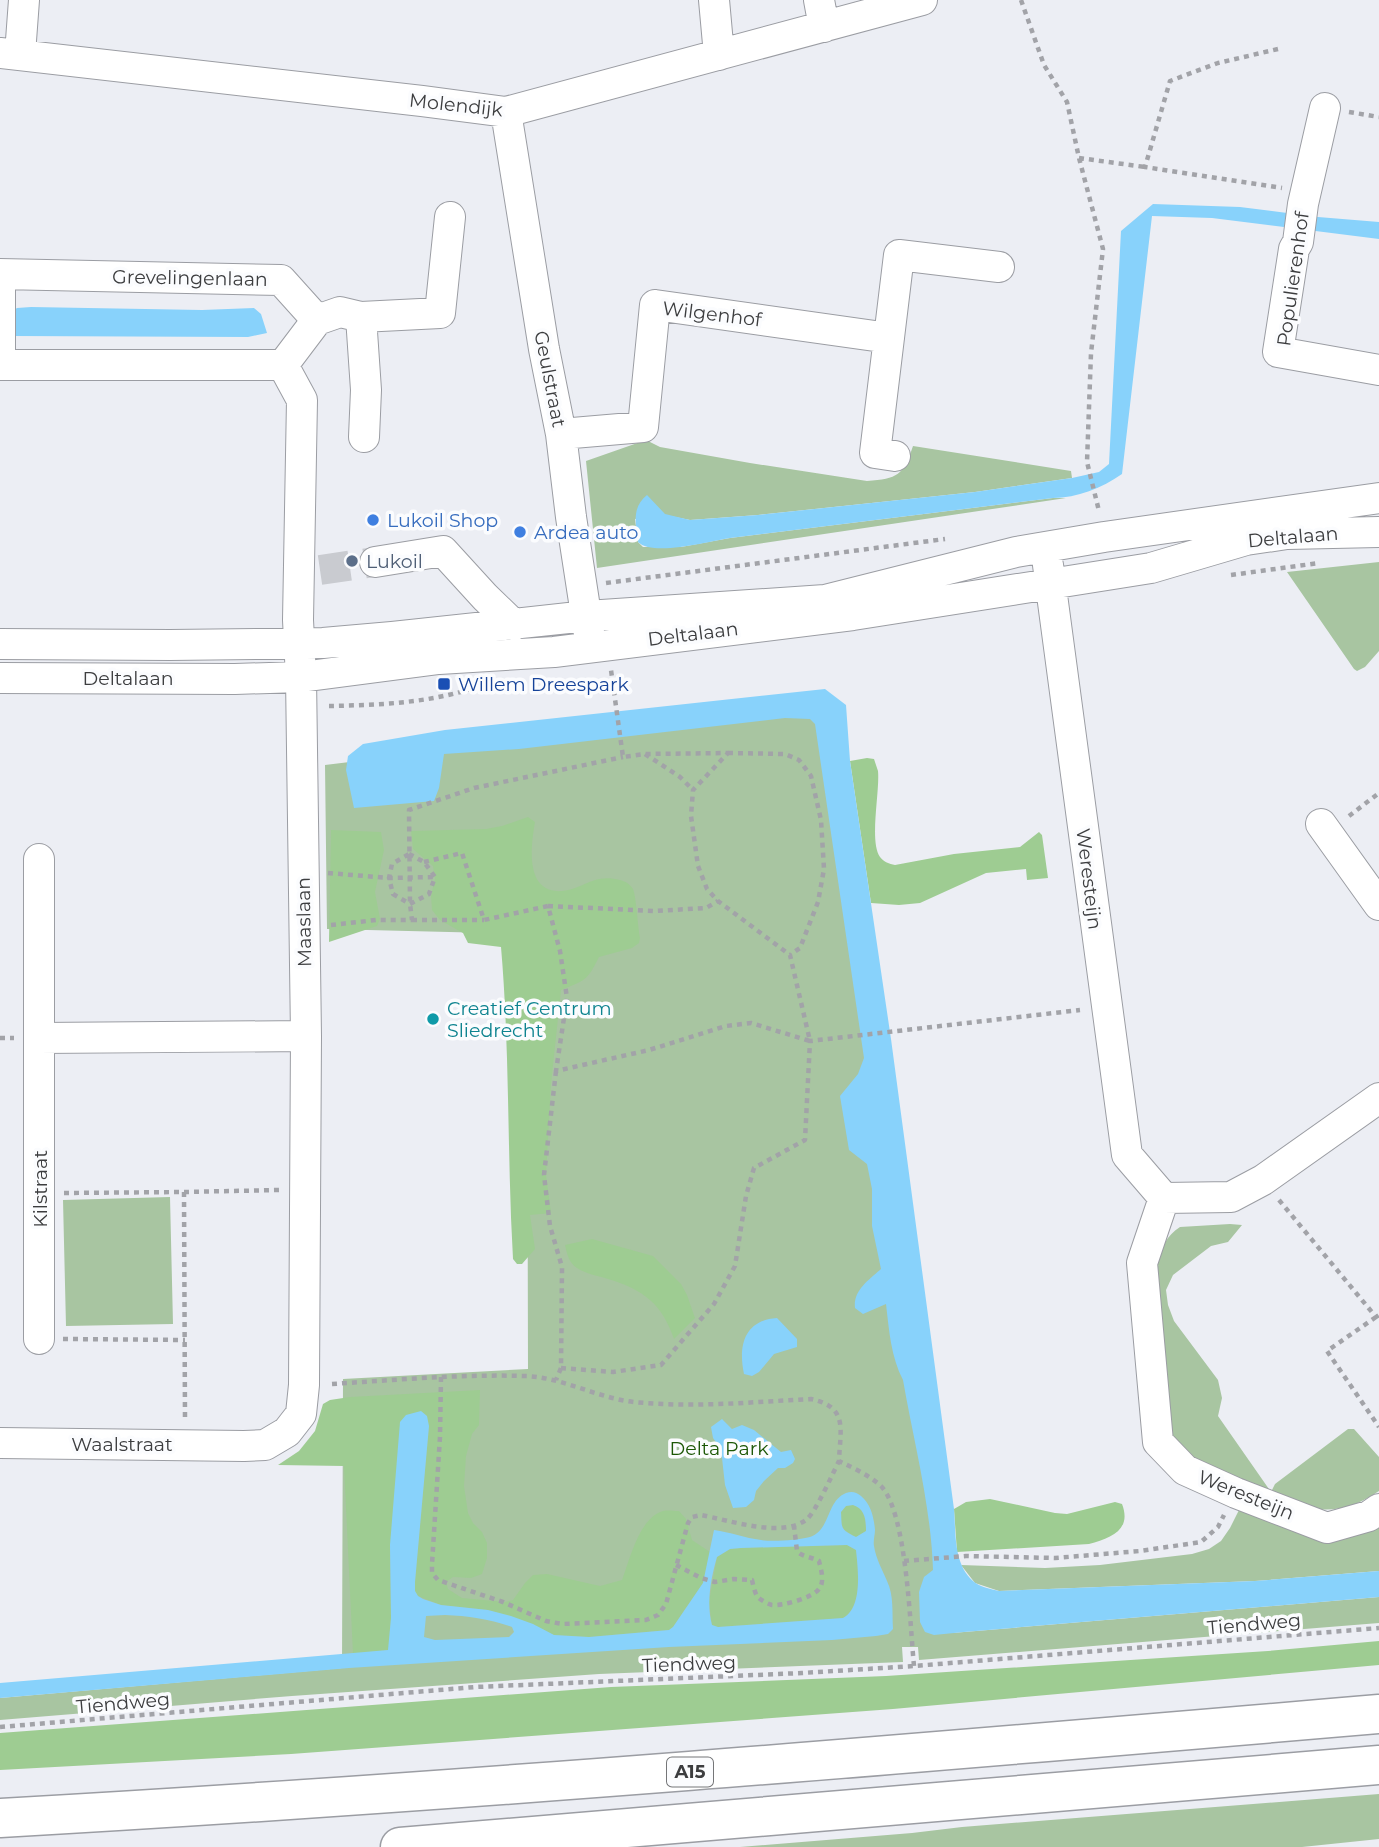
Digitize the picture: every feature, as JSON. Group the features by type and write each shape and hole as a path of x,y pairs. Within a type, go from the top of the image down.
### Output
{"highway":[{"name":"A15","path":"0,1818 752,1767 1379,1714"},
{"path":"400,1847 1379,1765"}],"street":[{"path":"10,54 24,0"},
{"path":"714,0 719,55"},
{"name":"Molendijk","path":"10,54 506,112 719,55 821,13 922,0"},
{"name":"Populierenhof","path":"1325,108 1298,242 1294,249 1278,352 1379,370"},
{"name":"Geulstraat","path":"506,112 541,336 561,433 570,517 587,616 601,656"},
{"path":"282,365 317,320 340,312 361,317 440,313 450,217"},
{"path":"895,456 875,453 899,255 999,267"},
{"name":"Grevelingenlaan","path":"282,365 0,365 0,274 281,280 317,320"},
{"name":"Wilgenhof","path":"561,433 643,427 654,305 889,338"},
{"path":"361,317 366,390 364,437"},
{"name":"Maaslaan","path":"244,1446 265,1445 287,1432 301,1414 304,1385 306,1036 301,677 298,642 310,572 302,400 282,365"},
{"name":"Deltalaan","path":"0,644 324,643 587,616 825,600 1016,552 1379,498"},
{"name":"Deltalaan","path":"0,678 301,677 439,659 554,652 601,656 1151,568 1246,540 1287,534 1379,531"},
{"name":"Weresteijn","path":"1046,547 1127,1156 1164,1198 1142,1263 1158,1442 1185,1470 1327,1528 1369,1516 1379,1509"},
{"path":"375,562 443,551 514,625"},
{"path":"1324,828 1379,905"},
{"name":"Kilstraat","path":"38,859 39,1339"},
{"path":"39,1038 306,1036"},
{"path":"1164,1198 1231,1197 1263,1180 1379,1099"},
{"name":"Waalstraat","path":"0,1443 244,1446"}],"path":[{"path":"1021,0 1044,65 1067,102 1103,248 1091,353 1087,463 1096,498"},
{"path":"1144,167 1170,81 1218,63 1278,49"},
{"path":"1079,158 1144,167 1305,198"},
{"path":"582,587 946,539"},
{"path":"601,656 623,757"},
{"path":"561,1368 613,1372 661,1366 714,1304 736,1266 746,1196 754,1168 805,1140 810,1041 790,955 718,901 707,889 698,866 691,816 693,790 728,753"},
{"path":"645,754 680,777 693,790"},
{"path":"412,920 409,810 474,788 623,757 645,754 785,754 799,760 811,776 821,820 824,869 818,902 800,948 790,955"},
{"path":"1324,828 1379,793"},
{"path":"424,862 461,853 484,920"},
{"path":"409,854 424,862 435,877"},
{"path":"409,854 391,864 389,878 393,894 410,904"},
{"path":"303,872 410,879 435,877"},
{"path":"410,904 429,894 435,877"},
{"path":"304,928 376,920 484,920 548,906 655,911 706,908 718,901"},
{"path":"548,906 560,951 567,998 544,1175 550,1226 562,1267 561,1368 556,1380"},
{"path":"556,1071 649,1050 726,1026 751,1023 810,1041 1106,1007"},
{"path":"1263,1180 1378,1316 1326,1351 1379,1427"},
{"path":"40,1194 304,1189"},
{"path":"184,1192 185,1444"},
{"path":"39,1339 185,1340"},
{"path":"304,1385 442,1377 527,1376 556,1380 631,1401 672,1404 811,1399 825,1402 832,1407 840,1421 839,1461 809,1518 794,1526 768,1528 701,1515 692,1517 688,1522 666,1604 658,1615 646,1620 562,1624 546,1621 503,1602 438,1580 432,1573 442,1377"},
{"path":"839,1461 859,1470 881,1487 894,1510 904,1560 914,1667"},
{"path":"904,1560 966,1556 1055,1558 1140,1551 1201,1542 1218,1527 1236,1493"},
{"path":"676,1565 715,1582 752,1580 757,1596 770,1605 809,1597 822,1581 819,1561 800,1554 796,1548 794,1526"},
{"name":"Tiendweg","path":"0,1727 475,1687 914,1667 1379,1628"}],"green space":[{"path":"646,440 660,447 867,481 886,479 898,474 913,446 1071,471 1072,478 975,492 758,515 690,520 665,515 635,519 638,542 643,547 681,547 730,538 1066,498 597,568 586,461"},
{"path":"1379,562 1379,651 1365,667 1357,671 1287,572"},
{"name":"Delta Park","path":"841,702 952,1633 1379,1597 1379,1623 919,1660 918,1647 902,1647 903,1662 599,1674 0,1720 0,1698 342,1668 343,1379 528,1369 527,934 327,929 325,765"},
{"path":"874,759 878,771 875,840 880,857 885,861 895,865 954,854 1020,847 1039,832 1042,835 1048,878 1027,880 1026,869 986,873 920,903 871,903 850,761"},
{"path":"528,817 535,822 533,866 541,885 550,890 562,891 603,878 626,882 634,892 640,938 639,943 632,948 599,957 585,979 561,990 551,1084 546,1175 551,1213 530,1215 535,1249 522,1264 517,1264 513,1259 501,947 468,943 463,933 440,920 432,910 431,896 435,879 433,866 413,849 411,831 486,829"},
{"path":"331,830 381,832 384,850 375,892 380,919 377,926 329,942"},
{"path":"170,1197 173,1324 66,1326 63,1200"},
{"path":"1242,1225 1228,1242 1211,1246 1173,1275 1166,1290 1168,1305 1174,1321 1218,1380 1222,1398 1218,1416 1271,1491 1191,1460 1171,1433 1156,1263 1165,1242 1180,1227"},
{"path":"592,1239 653,1256 681,1284 695,1318 674,1339 664,1316 642,1294 621,1283 584,1272 574,1266 565,1245"},
{"path":"480,1390 479,1425 472,1434 466,1456 464,1486 468,1513 487,1543 487,1558 482,1574 471,1578 453,1577 446,1582 448,1589 462,1598 505,1602 513,1600 533,1575 547,1574 600,1586 622,1580 636,1540 648,1522 663,1511 679,1511 686,1519 692,1540 710,1552 703,1583 673,1627 669,1630 589,1637 553,1635 488,1610 441,1605 418,1596 415,1582 429,1426 390,1545 389,1650 353,1654 344,1466 278,1465 299,1451 315,1431 323,1404 330,1400"},
{"path":"1348,1429 1354,1429 1379,1457 1379,1491 1348,1506 1315,1509 1271,1492 1275,1484"},
{"path":"990,1499 1067,1514 1115,1502 1122,1504 1124,1520 1118,1532 1089,1544 957,1552 954,1509 966,1502"},
{"path":"853,1505 862,1512 866,1527 866,1531 856,1537 844,1530 841,1512 846,1506"},
{"path":"1239,1510 1379,1517 1379,1571 1255,1581 999,1591 975,1583 961,1565 1045,1568 1100,1565 1192,1554 1209,1549 1221,1541"},
{"path":"847,1545 856,1550 858,1587 854,1605 843,1618 717,1627 712,1625 709,1602 717,1557 730,1549"},
{"path":"1379,1641 1379,1665 893,1709 291,1754 0,1770 0,1733 611,1687 886,1676 1268,1651"},
{"path":"1379,1794 1379,1839 1302,1847 740,1847 962,1827"}],"water":[{"path":"1153,204 1240,207 1379,222 1379,239 1212,218 1152,216 1122,474 1098,488 1062,498 730,538 682,547 656,548 638,542 637,511 647,495 665,514 690,520 975,492 1099,472 1109,464 1121,231"},
{"path":"17,308 202,310 254,308 261,314 267,333 248,337 13,336 10,313"},
{"path":"825,689 846,705 850,761 891,1039 957,1547 962,1566 978,1585 999,1591 1255,1581 1379,1571 1379,1597 934,1635 925,1632 920,1622 919,1592 924,1577 933,1570 932,1546 926,1498 903,1380 893,1353 886,1304 863,1314 855,1308 859,1291 881,1269 872,1226 872,1189 867,1164 849,1150 840,1096 858,1074 864,1058 815,724 810,719 785,718 519,749 444,754 439,788 434,801 354,808 346,770 348,756 363,744 445,730"},
{"path":"777,1318 797,1339 797,1347 774,1354 759,1372 752,1376 744,1374 743,1345 750,1329 766,1320"},
{"path":"421,1411 427,1416 429,1426 415,1582 415,1591 423,1599 441,1605 488,1610 511,1616 554,1635 589,1637 669,1630 703,1583 714,1530 766,1541 810,1537 822,1528 835,1502 846,1493 852,1492 864,1499 873,1516 875,1551 891,1592 893,1629 888,1634 832,1640 669,1647 349,1668 0,1698 0,1683 388,1650 391,1618 390,1545 400,1422 406,1415","holes":["853,1505 862,1512 866,1522 866,1531 856,1537 844,1530 841,1512 846,1506","847,1545 856,1550 858,1567 854,1606 843,1618 718,1627 712,1625 710,1591 717,1557 730,1549","426,1616 479,1618 512,1627 514,1632 509,1637 435,1640 424,1637"]},
{"path":"722,1419 732,1429 742,1425 754,1430 781,1452 791,1450 795,1459 785,1468 778,1468 764,1481 756,1491 754,1500 746,1507 733,1508 725,1485 721,1449 713,1438 711,1427"}],"tunnel":[{"path":"320,570 375,562"}],"place":[{"name":"Lukoil Shop","path":"373,520"},
{"name":"Ardea auto","path":"520,532"},
{"name":"Lukoil","path":"352,561"},
{"name":"Willem Dreespark","path":"444,684"},
{"name":"Creatief Centrum Sliedrecht","path":"433,1019"}]}
